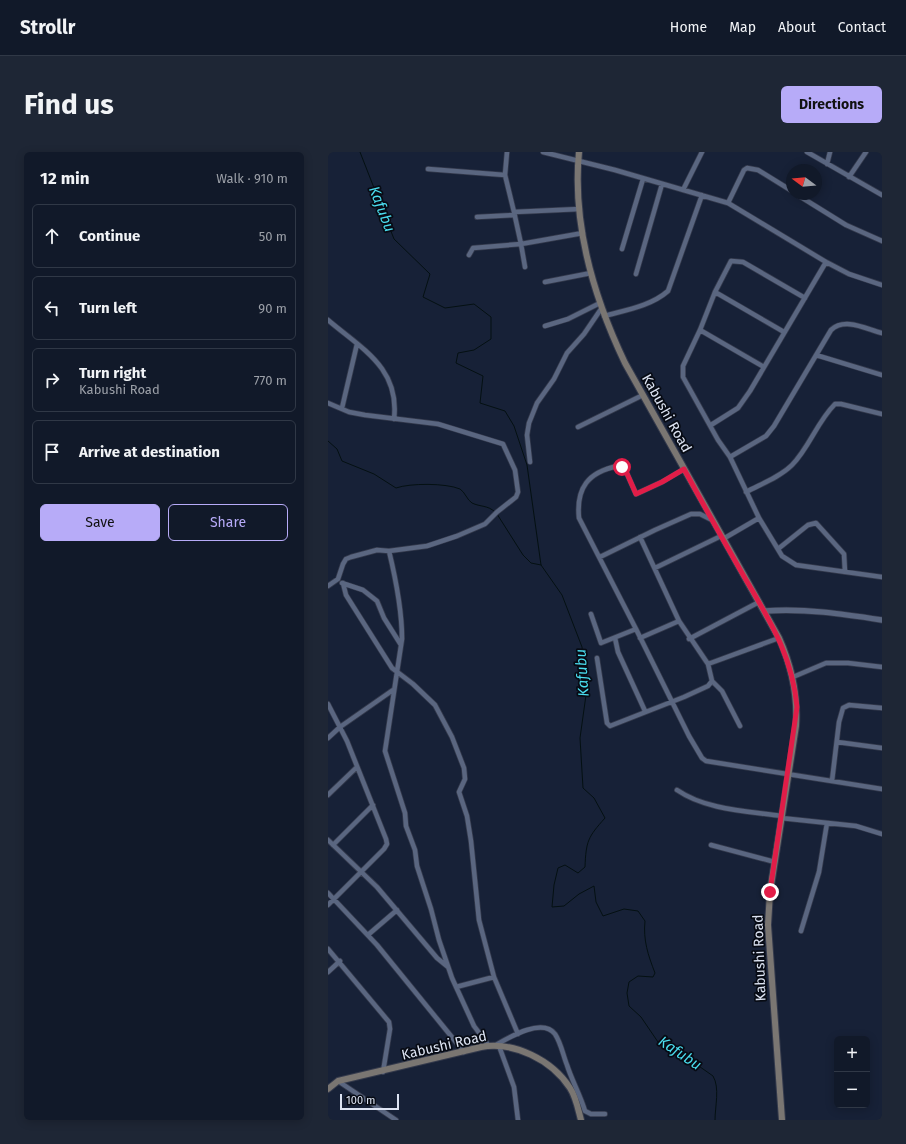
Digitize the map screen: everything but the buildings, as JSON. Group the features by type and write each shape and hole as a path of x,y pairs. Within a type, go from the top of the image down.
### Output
{"main road":[{"name":"Kabushi Road","path":"579,152 580,209 583,233 591,273 604,316 625,363 779,638 787,655 793,677 797,707 770,892 768,925 782,1120"},
{"name":"Kabushi Road","path":"338,1081 494,1046 517,1050 539,1059 556,1071 567,1083 574,1097 581,1120"},
{"path":"328,1090 338,1081"}],"street":[{"path":"507,152 505,175 521,244 524,267"},
{"path":"543,152 728,203 826,262 849,274 882,285"},
{"path":"683,190 702,152"},
{"path":"807,152 882,195"},
{"path":"827,164 830,152"},
{"path":"849,177 866,152"},
{"path":"728,203 744,170 747,168 758,170 786,187"},
{"path":"428,169 505,175"},
{"path":"622,249 643,179"},
{"path":"636,274 662,184"},
{"path":"604,316 642,305 656,299 668,291 702,195"},
{"path":"806,200 846,225 882,241"},
{"path":"477,217 580,209"},
{"path":"469,255 473,248 521,244 583,233"},
{"path":"805,298 739,260 731,261 728,264 715,292 700,330 683,366 682,372 692,394 711,425 718,440 730,457 759,518 778,549 788,561 796,565 882,577"},
{"path":"711,425 738,408 826,262"},
{"path":"545,282 591,273"},
{"path":"715,292 784,332"},
{"path":"545,326 568,319 600,306"},
{"path":"530,462 527,435 535,407 554,379 567,353 584,334 600,306"},
{"path":"328,320 357,344 380,366 390,382 395,403 394,419"},
{"path":"730,457 766,436 774,426 831,330 837,324 844,323 882,333"},
{"path":"700,330 764,367"},
{"path":"342,408 357,344"},
{"path":"816,355 882,375"},
{"path":"578,427 643,395"},
{"path":"328,403 354,413 438,424 505,446 517,475 518,492 516,497 485,524 476,529 428,546 370,552 346,559 338,579 328,586"},
{"path":"746,492 784,472 792,465 835,404 847,405 882,414"},
{"path":"684,469 662,482 636,494 625,469 618,466 600,472 584,485 578,501 579,518 689,736 702,758 706,761 882,789"},
{"path":"600,557 640,537 695,513 712,520"},
{"path":"655,568 722,538 759,518"},
{"path":"778,549 808,525 816,523 844,554 845,572"},
{"path":"640,537 679,621 689,639 708,664 712,681 722,691 740,726"},
{"path":"389,551 401,616 401,645 385,751 405,813 406,826 415,850 417,866 448,967 474,1026 494,1046 514,1087 518,1120"},
{"path":"338,579 343,584 363,590 377,601 384,618 401,645"},
{"path":"343,584 346,595 363,625 389,665 397,673 413,684 435,705 449,731 464,768 465,779 459,792 467,816 471,841 479,920 494,977 518,1034"},
{"path":"689,639 759,602"},
{"path":"764,611 782,609 814,611 882,620"},
{"path":"591,614 602,643 636,629"},
{"path":"640,638 679,621"},
{"path":"615,638 618,652 646,711"},
{"path":"708,664 779,638"},
{"path":"598,658 608,726 613,726 708,686 712,681"},
{"path":"793,677 826,663 848,663 882,667"},
{"path":"328,738 340,727 393,690"},
{"path":"328,704 340,727 357,767 387,844 384,849 328,905"},
{"path":"832,782 840,713 843,708 849,705 882,708"},
{"path":"836,742 882,748"},
{"path":"328,796 357,767"},
{"path":"677,790 685,796 725,808 856,826 882,834"},
{"path":"333,845 373,805"},
{"path":"801,931 819,872 827,823"},
{"path":"328,840 397,910 437,958 448,967"},
{"path":"711,845 775,862"},
{"path":"328,893 368,934 464,1052"},
{"path":"368,934 397,910"},
{"path":"328,949 340,961 389,1022 390,1029 383,1072"},
{"path":"328,972 340,961"},
{"path":"456,987 494,977"},
{"path":"494,1046 518,1034 541,1027 551,1030 558,1039 586,1112 591,1114 605,1114"},
{"path":"567,1083 573,1080"},
{"path":"338,1081 396,1120"}],"waterway":[{"name":"Kafubu","path":"360,152 394,239 430,274 423,297 445,308 474,304 491,317 491,339 474,350 458,353 456,363 483,376 480,403 505,411 514,426 527,465 541,565 562,595 582,647 586,695 580,738 583,788 594,798 605,818 591,835 587,845 585,867 578,873 565,865 558,868 554,885 552,907 564,906 579,894 594,886 596,902 603,916 624,909 638,911 645,921 647,947 655,973 653,977 638,976 629,982 627,993 629,1006 641,1017 658,1042 676,1050 713,1076 717,1092 715,1120"},
{"path":"328,441 337,449 342,461 374,474 396,488 402,486 428,484 454,487 462,490 472,503 490,508 495,512"},
{"path":"497,514 523,555 531,563 541,565"}],"route":[{"path":"622,467 625,469 636,494 662,482 684,469 779,638 787,655 795,687 797,707 796,726 770,892"}]}
